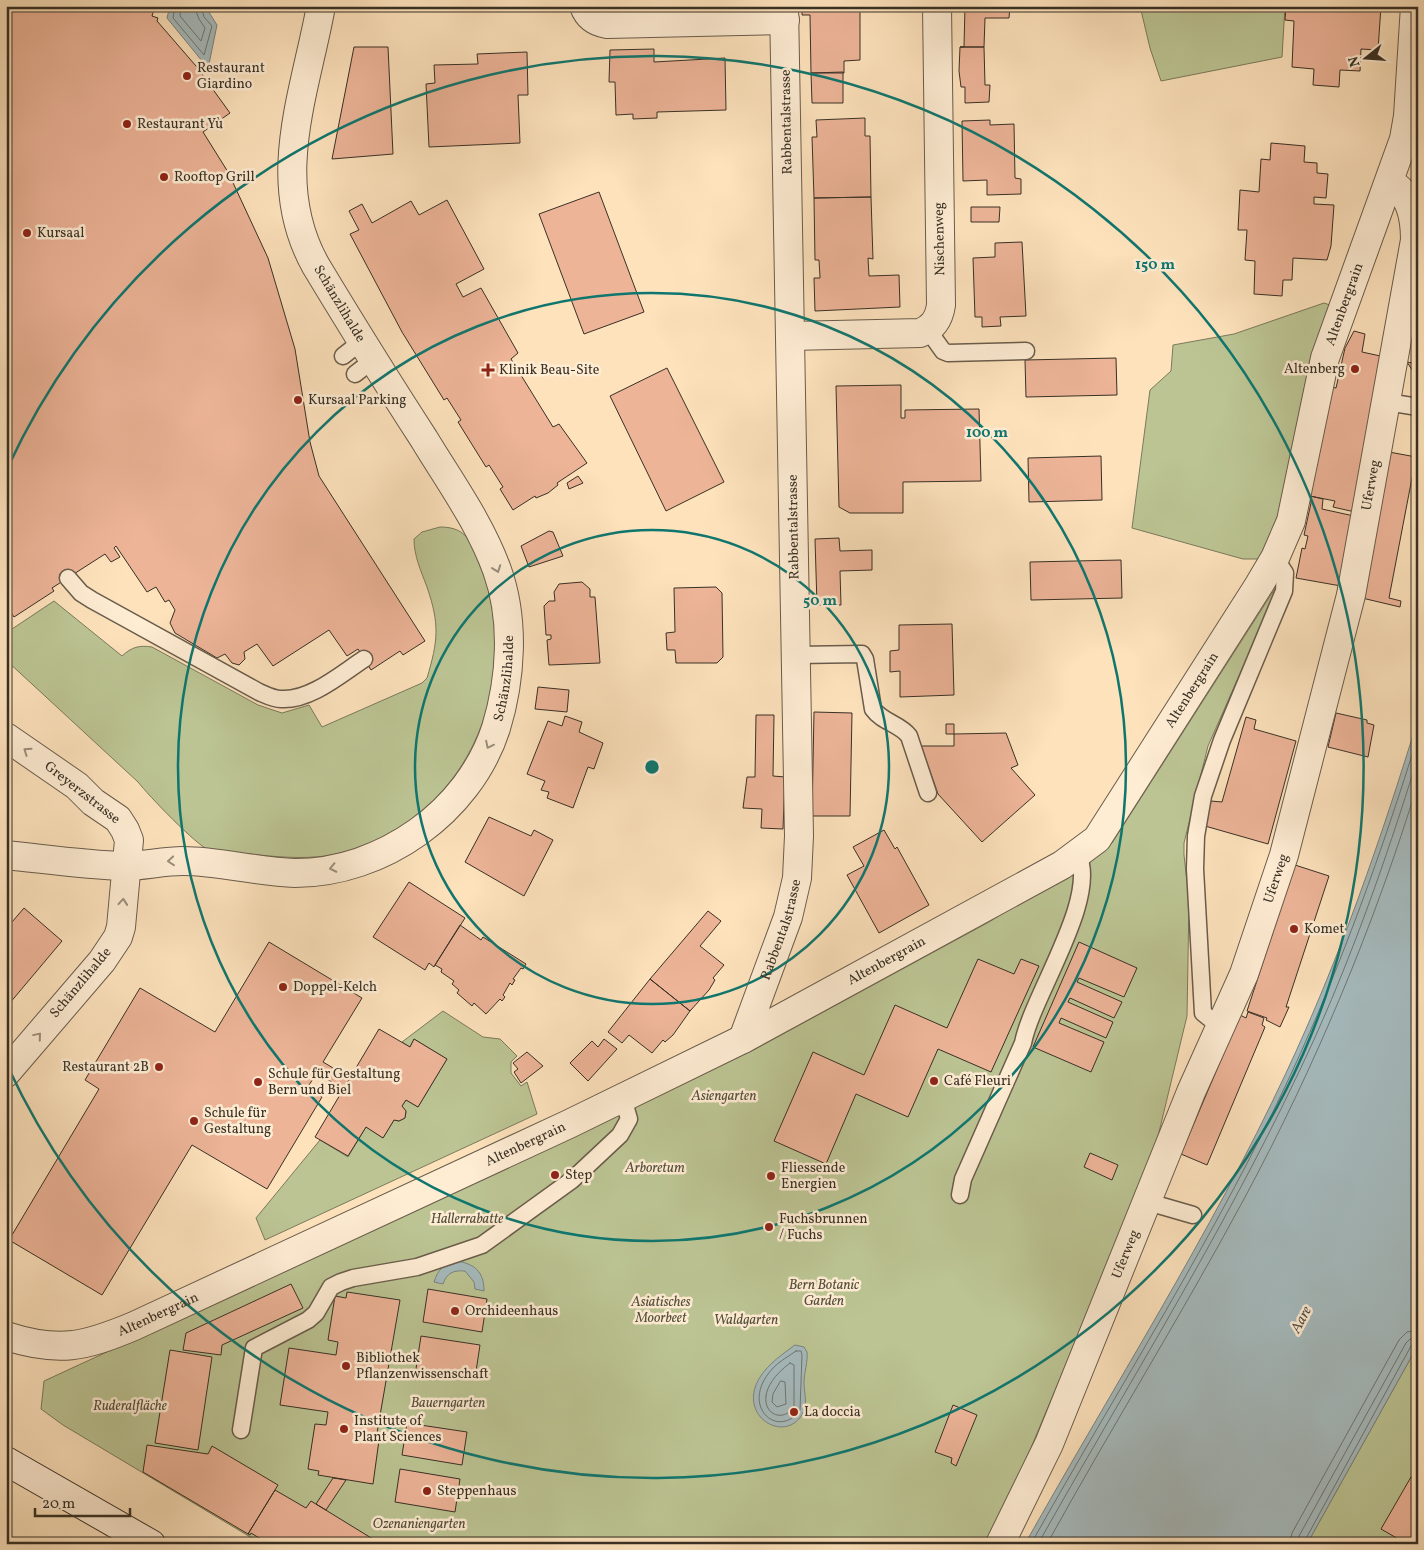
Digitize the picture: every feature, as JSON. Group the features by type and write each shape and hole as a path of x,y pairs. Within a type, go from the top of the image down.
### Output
{"street":[{"name":"Schänzlihalde","path":"6,1073 102,961 118,937 121,927 126,866 182,860 294,873 324,870 380,855 432,821 449,805 482,760 498,722 507,676 508,641 504,598 498,572 477,525 358,357 304,244 293,194 294,134 321,6"},
{"path":"584,6 590,16 600,23 607,24 785,13"},
{"name":"Nischenweg","path":"928,330 935,323 941,306 937,6"},
{"name":"Altenbergrain","path":"6,1336 50,1347 75,1346 109,1336 623,1098 743,1039 983,910 1078,855 1097,839 1106,828 1275,558 1288,528 1296,501 1325,358 1340,312 1390,183 1404,140 1408,116 1415,6"},
{"name":"Rabbentalstrasse","path":"743,1039 783,934 797,878 800,775 785,13"},
{"name":"Uferweg","path":"1000,1544 1043,1459 1219,1026 1244,974 1284,855 1351,595 1415,240 1415,213 1402,191 1390,183"},
{"path":"792,336 914,333 928,330"},
{"name":"Greyerzstrasse","path":"6,736 77,786 93,802 118,819 129,840 126,866"},
{"path":"6,855 126,866"},
{"path":"6,1462 151,1544"}],"lane":[{"path":"928,330 943,351 948,353 1026,351"},
{"path":"1387,402 1418,407"},
{"path":"1219,1026 1203,1013 1198,935 1196,836 1203,796 1222,740 1284,591 1285,573 1275,558"},
{"path":"68,578 81,593 92,600 259,692 279,699 289,699 309,692 364,658"},
{"path":"797,655 862,654 865,659 873,709 877,714 905,730 909,736 928,793"},
{"path":"960,1194 963,1179 1023,1043 1026,1028 1063,947 1082,881 1082,864 1078,855"},
{"path":"241,1430 254,1348 308,1320 316,1313 331,1287 341,1282 353,1278 417,1267 482,1245 572,1180 620,1135 629,1120 623,1098"},
{"path":"1148,1202 1193,1215"},
{"path":"105,1518 126,1544"}],"green space":[{"path":"1140,6 1285,6 1282,57 1161,81 1150,48"},
{"path":"1324,303 1333,306 1276,523 1263,559 1243,559 1132,528 1150,390 1171,371 1173,345 1234,334"},
{"path":"440,527 458,530 464,534 472,546 486,582 494,619 495,644 489,702 478,734 463,764 443,791 419,814 391,833 360,847 326,856 307,857 279,857 209,850 184,830 138,782 6,660 6,628 9,631 54,601 122,656 136,647 152,647 258,705 282,713 309,705 322,727 422,683 427,678 435,643 436,623 431,600 417,557 414,539 422,532"},
{"name":"Bern Botanic Garden","path":"1276,587 1278,588 1208,746 1184,843 1189,900 1187,1016 1153,1157 1030,1450 988,1544 262,1544 63,1425 41,1409 44,1381 395,1219 757,1048 989,922 1093,857 1112,843"},
{"path":"443,1011 483,1037 500,1039 517,1056 511,1062 511,1073 521,1086 527,1082 537,1114 265,1240 256,1218 320,1140 348,1157 366,1127 383,1138 394,1120 399,1121 405,1118 406,1112 402,1106 406,1100 418,1107 447,1059 414,1039 410,1047 402,1042"},
{"path":"1418,1345 1418,1544 1307,1544"}],"water":[{"path":"170,6 205,6 217,25 209,64 211,72 167,18"},
{"name":"Aare","path":"1418,719 1418,1345 1307,1544 1025,1544 1226,1193 1286,1073 1342,942 1389,809"},
{"path":"457,1261 469,1264 477,1270 484,1284 484,1291 475,1289 474,1282 465,1271 451,1273 446,1277 443,1284 434,1282 442,1268"},
{"path":"795,1345 804,1347 807,1352 804,1383 806,1402 804,1410 794,1423 783,1427 772,1425 762,1419 755,1409 754,1396 758,1381 771,1364"}],"building":[{"path":"6,6 155,6 152,16 158,18 157,21 196,66 230,113 203,132 228,172 268,258 295,349 310,442 319,476 425,641 403,655 400,651 371,670 358,649 347,656 329,630 273,666 257,644 244,652 245,659 239,665 232,663 225,654 217,658 175,633 170,623 175,610 169,600 165,602 156,587 147,592 116,546 114,548 120,557 111,562 105,554 52,588 54,591 14,617 6,605"},
{"path":"802,6 860,6 860,60 844,61 844,73 811,73 810,15 802,15"},
{"path":"965,6 1010,6 1009,18 985,18 984,47 964,47"},
{"path":"1286,6 1381,6 1378,50 1361,49 1360,71 1340,70 1339,87 1313,85 1314,69 1292,67 1294,21 1285,20"},
{"path":"354,47 388,47 393,154 332,159"},
{"path":"960,47 984,47 985,85 990,85 989,102 965,103 965,87 961,87 959,71"},
{"path":"654,49 654,62 725,58 726,110 657,112 657,118 633,119 633,114 616,115 615,82 609,82 610,50"},
{"path":"527,52 528,95 518,95 520,143 429,147 426,84 435,83 434,65 478,64 477,54"},
{"path":"843,72 843,103 812,103 811,73"},
{"path":"865,118 865,136 870,136 871,197 814,198 812,137 817,137 816,120"},
{"path":"990,120 990,125 1014,124 1015,178 1021,179 1021,194 987,195 987,180 963,181 962,121"},
{"path":"1271,143 1305,146 1304,162 1317,163 1317,173 1328,174 1326,198 1314,197 1314,204 1334,205 1331,246 1327,260 1293,258 1292,280 1283,280 1282,296 1254,294 1255,261 1245,260 1247,230 1238,230 1240,190 1259,192 1261,159 1270,160"},
{"path":"599,192 644,312 584,334 539,214"},
{"path":"871,197 873,259 868,258 869,276 899,275 900,307 815,311 814,278 820,277 819,260 815,260 814,198"},
{"path":"447,200 484,269 456,284 463,297 481,288 518,353 511,359 553,427 559,424 587,463 557,483 558,485 548,493 536,498 535,496 513,510 500,489 503,487 489,465 486,467 458,422 461,420 447,398 444,400 402,332 350,234 359,230 349,211 362,204 372,223 411,201 419,215"},
{"path":"971,207 1000,207 999,222 971,222"},
{"path":"1022,242 1026,316 1000,317 1001,326 982,327 982,317 975,317 973,258 995,257 995,243"},
{"path":"1354,331 1365,334 1362,352 1385,357 1355,512 1333,507 1335,501 1310,496 1331,387 1336,388 1345,348"},
{"path":"1116,358 1117,395 1026,397 1025,360"},
{"path":"1407,362 1418,364 1418,379"},
{"path":"667,368 724,482 666,511 610,396"},
{"path":"901,385 901,418 905,418 905,410 979,409 981,481 903,482 903,513 850,513 839,507 836,386"},
{"path":"1389,452 1416,457 1389,598 1401,601 1400,607 1362,598"},
{"path":"1101,456 1102,500 1029,502 1028,458"},
{"path":"578,476 583,483 569,489 567,483"},
{"path":"1310,496 1323,499 1322,509 1354,516 1341,586 1296,578 1302,548 1305,549 1308,536 1304,535 1311,503"},
{"path":"549,531 553,532 563,556 529,567 521,546"},
{"path":"839,538 840,551 872,550 872,570 840,571 841,605 817,605 815,539"},
{"path":"1121,560 1122,598 1031,600 1030,562"},
{"path":"582,582 590,589 590,597 595,597 600,663 549,665 547,640 551,639 551,635 546,635 544,606 549,601 555,601 554,592 559,584"},
{"path":"716,587 722,593 723,657 717,663 676,663 675,650 667,650 666,633 675,632 674,588"},
{"path":"952,624 954,695 900,697 900,671 890,672 890,651 899,650 899,625"},
{"path":"538,687 569,690 567,712 535,709"},
{"path":"814,712 852,713 850,816 812,816"},
{"path":"1336,713 1367,720 1367,723 1374,725 1368,757 1328,747"},
{"path":"756,715 774,715 773,776 785,777 783,829 761,828 762,809 743,808 747,777 755,777"},
{"path":"565,716 582,722 579,732 603,743 594,769 588,767 573,808 547,798 549,792 541,790 545,781 527,774 548,721 562,726"},
{"path":"1246,717 1256,720 1254,729 1296,741 1268,844 1205,826 1211,801 1222,802"},
{"path":"946,724 954,724 954,734 946,734"},
{"path":"1006,733 1018,765 1011,768 1035,795 982,842 938,794 921,746 954,746 954,734"},
{"path":"489,817 531,836 534,830 553,840 524,896 465,862"},
{"path":"884,830 895,849 897,847 929,905 879,933 847,875 864,866 853,847"},
{"path":"1295,865 1329,876 1286,1007 1289,1007 1280,1027 1266,1020 1267,1018 1247,1011"},
{"path":"409,882 465,918 434,967 429,963 425,970 373,937"},
{"path":"24,908 62,941 9,1004 6,1002 6,929"},
{"path":"708,911 721,921 700,946 724,965 713,978 715,980 709,990 690,1011 650,979"},
{"path":"460,925 481,940 483,937 526,964 513,979 515,980 512,985 510,983 503,995 505,997 502,1001 500,999 486,1014 474,1003 472,1006 457,993 459,990 452,984 454,981 435,965"},
{"name":"Schule für Gestaltung","path":"269,942 362,998 323,1062 350,1078 343,1089 317,1073 307,1088 322,1097 267,1189 192,1145 102,1295 9,1240 99,1089 85,1080 140,988 215,1032"},
{"path":"1079,942 1137,968 1124,997 1079,978 1077,982 1122,1002 1114,1018 1070,998 1068,1002 1113,1022 1106,1038 1061,1018 1059,1023 1104,1042 1091,1072 1033,1047"},
{"path":"978,959 1014,974 1021,959 1039,966 991,1072 938,1049 908,1117 856,1094 826,1164 774,1141 813,1052 864,1075 895,1005 947,1028"},
{"path":"650,979 690,1011 673,1035 665,1042 663,1040 652,1053 629,1035 622,1043 608,1032"},
{"path":"1248,1012 1264,1018 1262,1025 1265,1027 1207,1165 1181,1154 1240,1015 1246,1018"},
{"path":"379,1029 410,1047 414,1039 447,1059 418,1107 406,1100 402,1106 406,1111 405,1118 399,1121 394,1120 383,1138 366,1127 348,1156 315,1137"},
{"path":"604,1039 617,1049 588,1081 570,1063 592,1041 598,1047"},
{"path":"527,1052 543,1066 521,1083 514,1072 518,1069 513,1063"},
{"path":"1090,1153 1118,1165 1112,1180 1084,1167"},
{"path":"291,1284 303,1308 222,1345 221,1355 183,1350 186,1333"},
{"name":"Orchideenhaus","path":"428,1289 487,1299 482,1332 423,1322"},
{"path":"347,1292 400,1300 377,1433 380,1433 373,1484 318,1475 319,1471 308,1469 315,1424 326,1425 328,1412 280,1405 289,1348 336,1355 338,1342 328,1340 335,1296 346,1298"},
{"path":"421,1336 480,1345 475,1378 416,1369"},
{"path":"170,1350 212,1357 198,1450 155,1443"},
{"path":"953,1405 977,1415 956,1466 951,1463 952,1458 935,1452"},
{"path":"407,1423 467,1432 462,1465 402,1455"},
{"path":"147,1445 208,1454 212,1446 278,1485 248,1534 143,1472"},
{"name":"Steppenhaus","path":"400,1469 460,1479 455,1512 395,1502"},
{"path":"1411,1477 1418,1481 1418,1544 1407,1544 1381,1529"},
{"path":"333,1478 346,1480 326,1510 316,1504"},
{"path":"275,1490 306,1508 311,1501 381,1544 269,1544 251,1533 250,1535 248,1534"}],"place":[{"name":"Restaurant Giardino","path":"187,76"},
{"name":"Restaurant Yù","path":"127,124"},
{"name":"Rooftop Grill","path":"164,177"},
{"name":"Kursaal","path":"27,233"},
{"name":"Altenberg","path":"1355,369"},
{"name":"Klinik Beau-Site","path":"488,370"},
{"name":"Kursaal Parking","path":"298,400"},
{"name":"Komet","path":"1294,929"},
{"name":"Doppel-Kelch","path":"283,987"},
{"name":"Restaurant 2B","path":"159,1067"},
{"name":"Café Fleuri","path":"934,1081"},
{"name":"Schule für Gestaltung Bern und Biel","path":"258,1082"},
{"name":"Schule für Gestaltung","path":"194,1121"},
{"name":"Step","path":"555,1175"},
{"name":"Fliessende Energien","path":"771,1176"},
{"name":"Fuchsbrunnen / Fuchs","path":"769,1227"},
{"name":"Orchideenhaus","path":"455,1311"},
{"name":"Bibliothek Pflanzenwissenschaft","path":"346,1366"},
{"name":"La doccia","path":"794,1412"},
{"name":"Institute of Plant Sciences","path":"344,1429"},
{"name":"Steppenhaus","path":"427,1491"}],"park label":[{"name":"Asiengarten","path":"724,1096"},
{"name":"Arboretum","path":"655,1168"},
{"name":"Hallerrabatte","path":"467,1219"},
{"name":"Asiatisches Moorbeet","path":"661,1310"},
{"name":"Waldgarten","path":"746,1320"},
{"name":"Bauerngarten","path":"448,1403"},
{"name":"Ruderalfläche","path":"130,1406"},
{"name":"Ozenaniengarten","path":"419,1524"}]}
